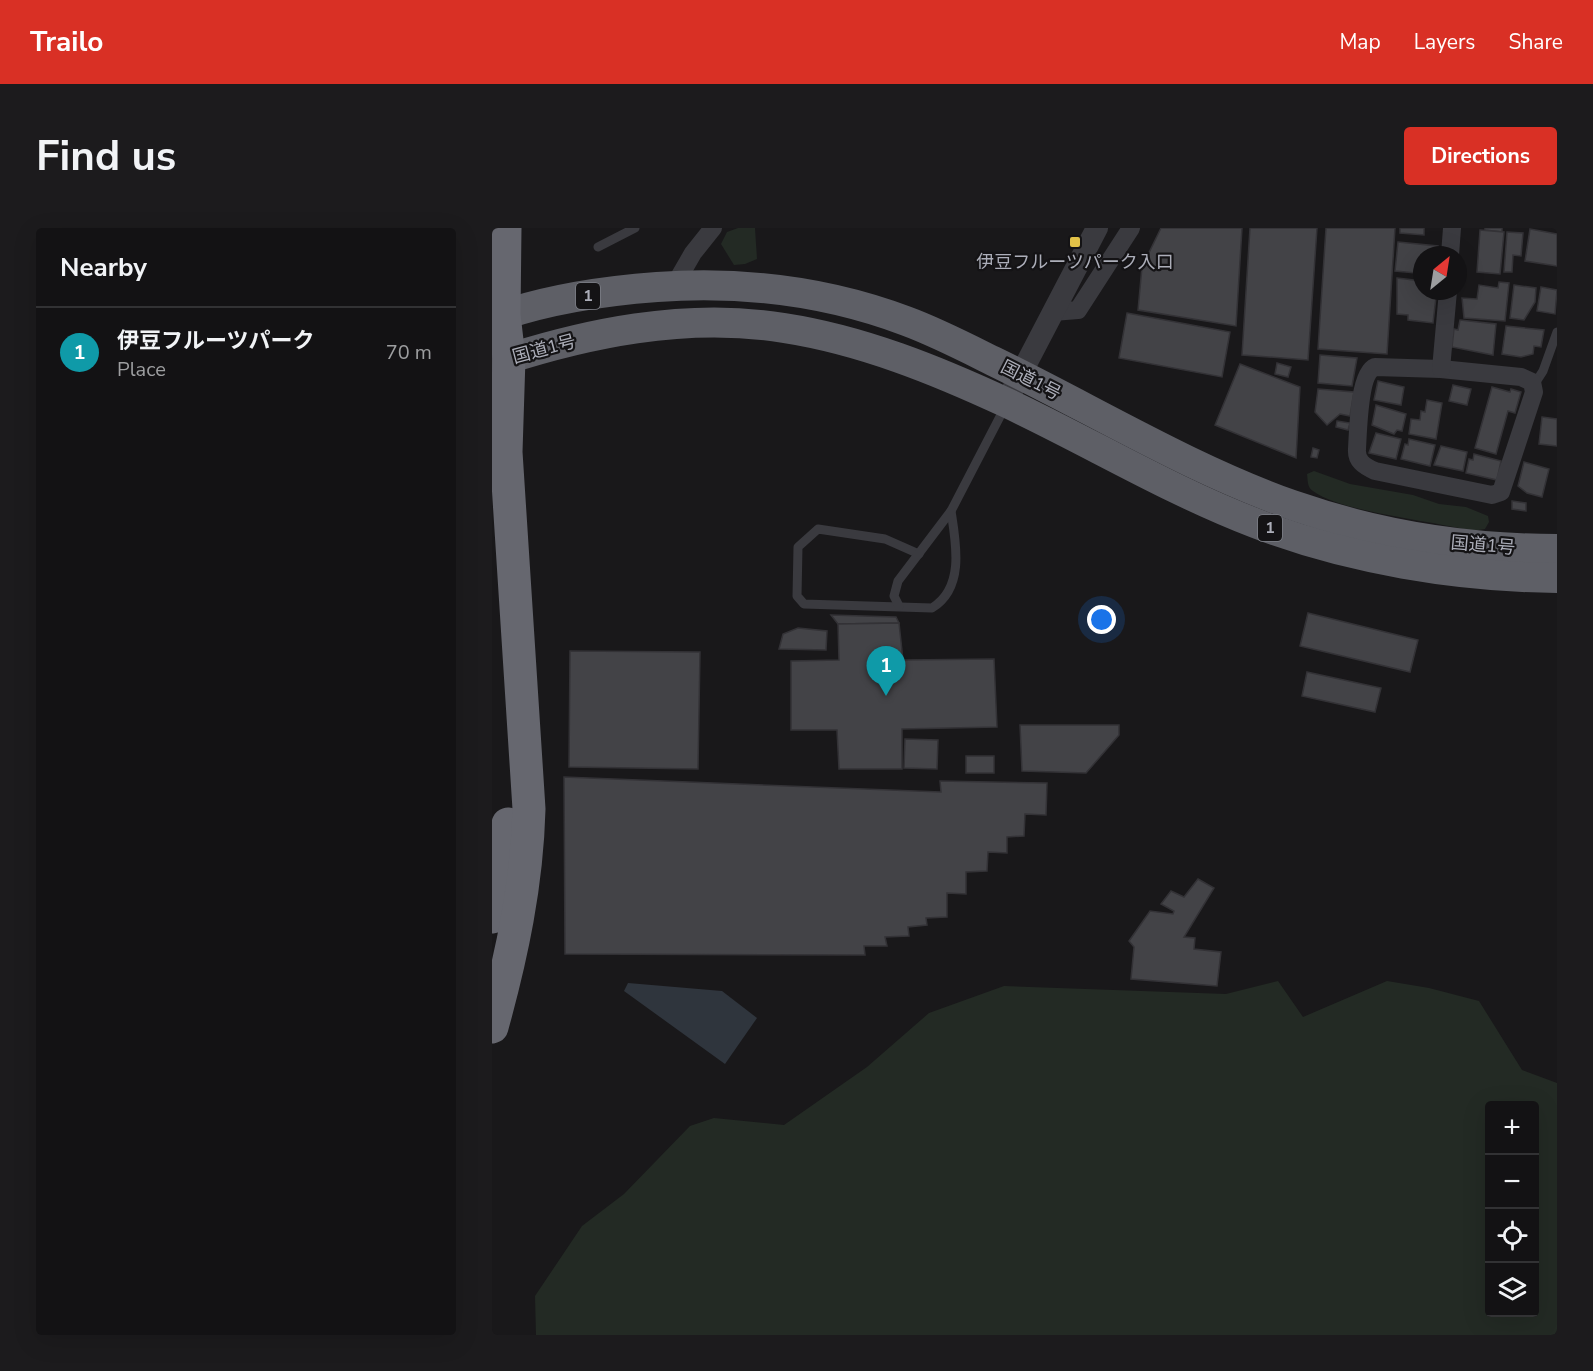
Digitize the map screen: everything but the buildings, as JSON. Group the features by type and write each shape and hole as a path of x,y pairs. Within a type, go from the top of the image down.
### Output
{"highway":[{"path":"492,1027 516,935 526,867 530,809 498,317 505,228"},
{"name":"国道1号","path":"498,317 617,291 674,286 742,286 801,292 907,321 1021,374 1202,466 1292,504 1366,527 1425,539 1498,549 1557,549"},
{"name":"国道1号","path":"501,361 592,336 663,324 720,323 783,327 902,358 1007,403 1209,504 1257,524 1337,549 1454,572 1557,578"},
{"path":"492,532 509,802 506,855 492,917"}],"street":[{"path":"674,286 693,253 713,228"},
{"path":"1007,403 1097,228"},
{"path":"1053,312 1078,310 1131,228"},
{"path":"1451,246 1452,228"},
{"path":"1441,369 1447,300"},
{"path":"1392,367 1441,369 1521,377 1534,385 1504,487 1498,495 1375,471 1360,463 1356,456 1363,388 1369,369 1392,367"}],"lane":[{"path":"598,247 635,228"},
{"path":"1534,385 1543,371 1557,332"},
{"path":"899,606 894,596 895,588 951,511 1007,403"},
{"path":"919,554 885,539 818,529 798,547 797,597 804,604 932,608 942,602 954,577 957,549 951,511"}],"shaded area":[{"path":"738,228 755,228 757,259 745,264 734,265 721,244 727,232"},
{"path":"1314,471 1350,484 1413,495 1439,504 1466,507 1488,516 1489,522 1485,529 1472,531 1344,505 1311,489 1307,474"},
{"path":"1278,981 1303,1017 1387,981 1429,988 1479,1001 1522,1070 1557,1083 1557,1335 536,1335 535,1296 582,1226 624,1194 690,1126 714,1118 784,1125 867,1067 929,1013 1004,986 1226,994"},
{"path":"628,983 722,991 757,1018 725,1064 624,991"}],"place":[{"name":"伊豆フルーツパーク入口","path":"1075,242"},
{"name":"伊豆フルーツパーク","path":"886,696"}]}
